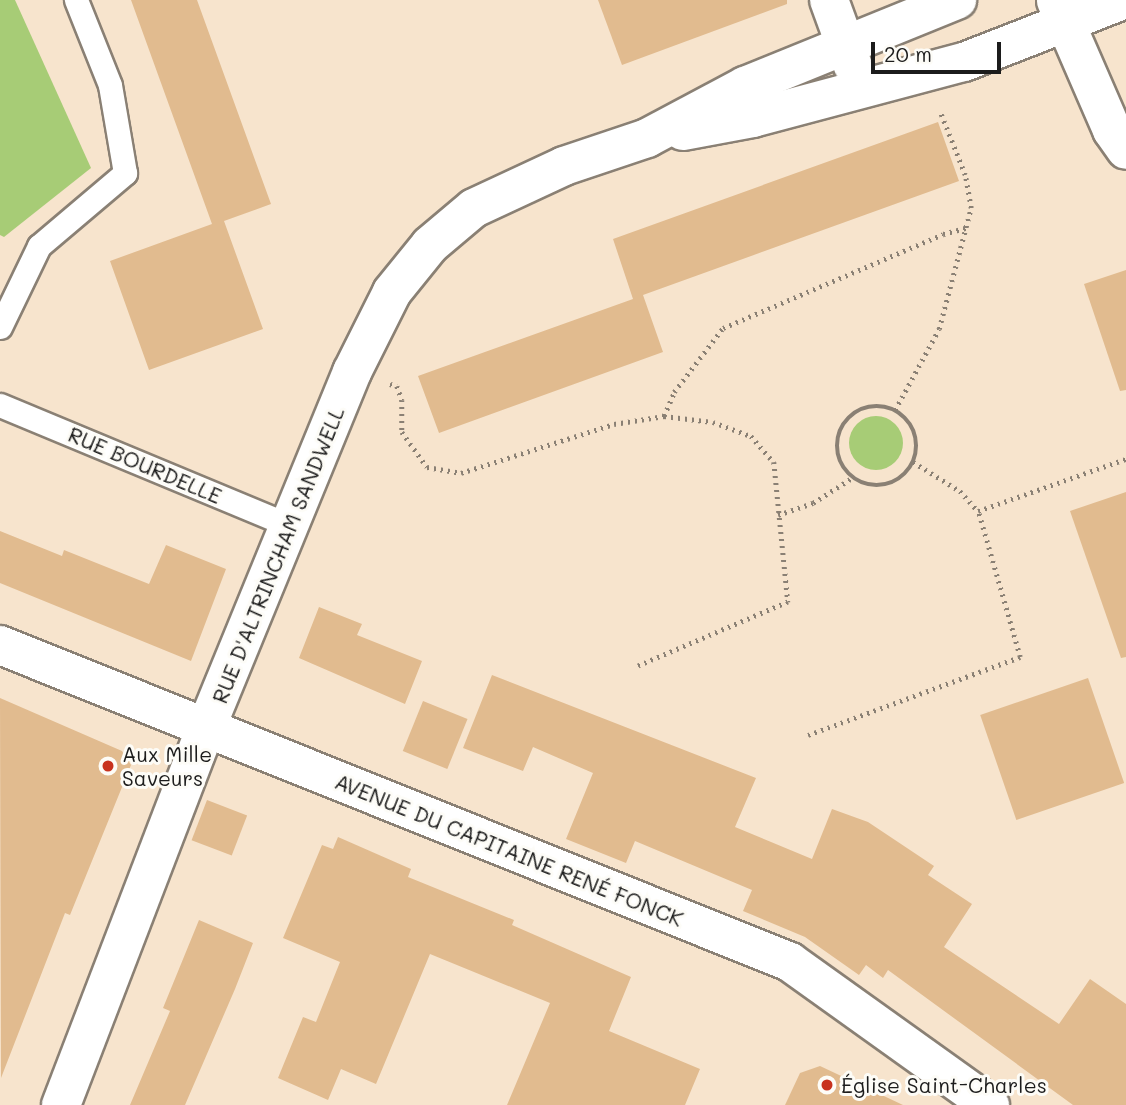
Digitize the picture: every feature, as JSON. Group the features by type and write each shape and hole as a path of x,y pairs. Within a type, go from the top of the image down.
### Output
{"street":[{"path":"829,0 861,88"},
{"name":"RUE D'ALTRINCHAM SANDWELL","path":"646,138 745,86 844,42 957,0"},
{"name":"RUE D'ALTRINCHAM SANDWELL","path":"61,1105 206,728 352,372 392,292 430,245 474,208 564,166 646,138 753,118 925,72 1060,13 1123,0"},
{"path":"1060,13 1112,130 1126,150"},
{"name":"AVENUE DU CAPITAINE RENÉ FONCK","path":"0,645 790,962 990,1105"}],"lane":[{"path":"0,327 38,246 125,173 110,85 76,0"},
{"name":"RUE BOURDELLE","path":"0,405 291,526"}],"path":[{"path":"895,410 939,330 971,208 965,176 925,72"},
{"path":"664,416 674,392 723,328 943,233 966,228"},
{"path":"352,372 397,386 402,400 402,432 427,467 461,473 614,424 664,416 713,422 751,436 774,462 789,602 638,666"},
{"path":"778,515 813,503 852,478 884,486 900,480 914,462 916,435 908,420 895,410 878,406 848,418 837,450 852,478"},
{"path":"978,511 1126,459"},
{"path":"808,735 1020,657 978,511 960,491 914,462"}],"green space":[{"path":"0,0 15,0 91,168 4,237 0,235"},
{"path":"876,416 895,424 903,443 895,462 876,470 857,462 849,443 857,424"}],"building":[{"path":"131,0 197,0 271,204 224,221 263,329 149,370 110,261 212,224"},
{"path":"598,0 787,0 787,4 622,65"},
{"path":"938,122 959,181 643,295 663,352 439,433 418,376 633,299 613,239"},
{"path":"1126,270 1126,390 1120,391 1084,284"},
{"path":"1126,492 1126,657 1121,658 1070,511"},
{"path":"0,531 62,556 64,550 149,584 166,545 226,569 191,661 0,583"},
{"path":"319,607 362,624 357,635 422,661 405,704 299,658"},
{"path":"492,675 756,778 735,827 812,859 832,809 868,822 934,866 928,875 972,904 944,947 1059,1024 1090,979 1126,1004 1126,1105 1073,1105 888,970 883,978 866,965 859,975 805,937 743,911 752,890 635,841 626,863 566,839 593,773 533,747 523,771 463,748"},
{"path":"1088,678 1124,783 1016,820 980,715"},
{"path":"0,698 122,751 131,765 70,915 65,913 1,1078"},
{"path":"423,701 468,719 447,769 403,751"},
{"path":"207,800 247,815 232,856 192,840"},
{"path":"338,837 411,869 408,877 514,920 512,925 631,977 609,1031 700,1069 685,1105 507,1105 550,1003 430,954 376,1084 341,1069 328,1100 278,1078 303,1017 316,1022 340,962 283,938 322,845 333,849"},
{"path":"199,920 253,943 185,1105 130,1105 170,1011 163,1008"},
{"name":"Église Saint-Charles","path":"820,1066 903,1105 785,1105 800,1073"}],"place":[{"name":"Aux Mille Saveurs","path":"108,766"},
{"name":"Église Saint-Charles","path":"827,1085"}]}
